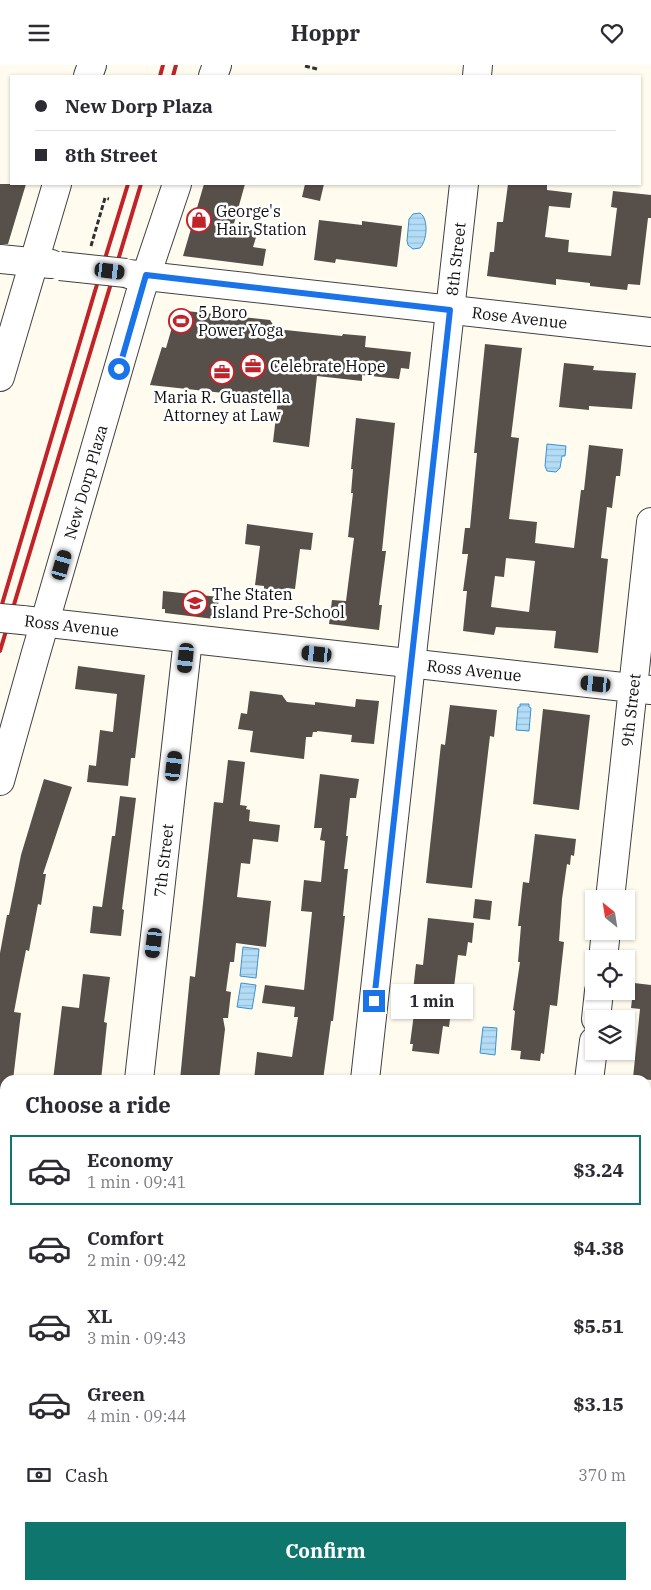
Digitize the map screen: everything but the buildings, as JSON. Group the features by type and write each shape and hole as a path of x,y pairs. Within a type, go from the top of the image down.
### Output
{"street":[{"path":"0,377 47,264 57,185"},
{"name":"New Dorp Plaza","path":"0,781 22,620 136,274 177,185"},
{"name":"8th Street","path":"366,1075 464,185"},
{"name":"Rose Avenue","path":"0,259 651,332"},
{"name":"9th Street","path":"611,890 642,689 651,522"},
{"name":"Ross Avenue","path":"22,620 642,689"},
{"name":"7th Street","path":"140,1075 188,639"},
{"path":"591,1075 592,1060"}],"path":[{"path":"305,66 317,69"},
{"path":"91,245 105,198 109,199"}],"water":[{"path":"420,213 425,220 425,235 420,248 413,249 408,245 407,241 409,219 413,214"},
{"path":"547,444 566,446 565,456 562,456 560,468 556,472 547,471 545,466"},
{"path":"520,704 529,704 531,708 529,731 516,730 518,707 520,707"},
{"path":"243,947 259,949 256,978 240,976"},
{"path":"241,983 256,985 252,1009 237,1007"},
{"path":"483,1027 497,1028 495,1055 480,1053"}],"railway":[{"path":"160,75 163,65"},
{"path":"173,75 176,65"},
{"path":"0,611 128,185"},
{"path":"0,651 141,185"}],"place":[{"name":"George's Hair Station","path":"199,220"},
{"name":"5 Boro Power Yoga","path":"181,321"},
{"name":"Celebrate Hope","path":"253,366"},
{"name":"Maria R. Guastella Attorney at Law","path":"222,372"},
{"name":"The Staten Island Pre-School","path":"195,603"}],"route":[{"path":"119,369 146,275 450,310 374,1001"}]}
